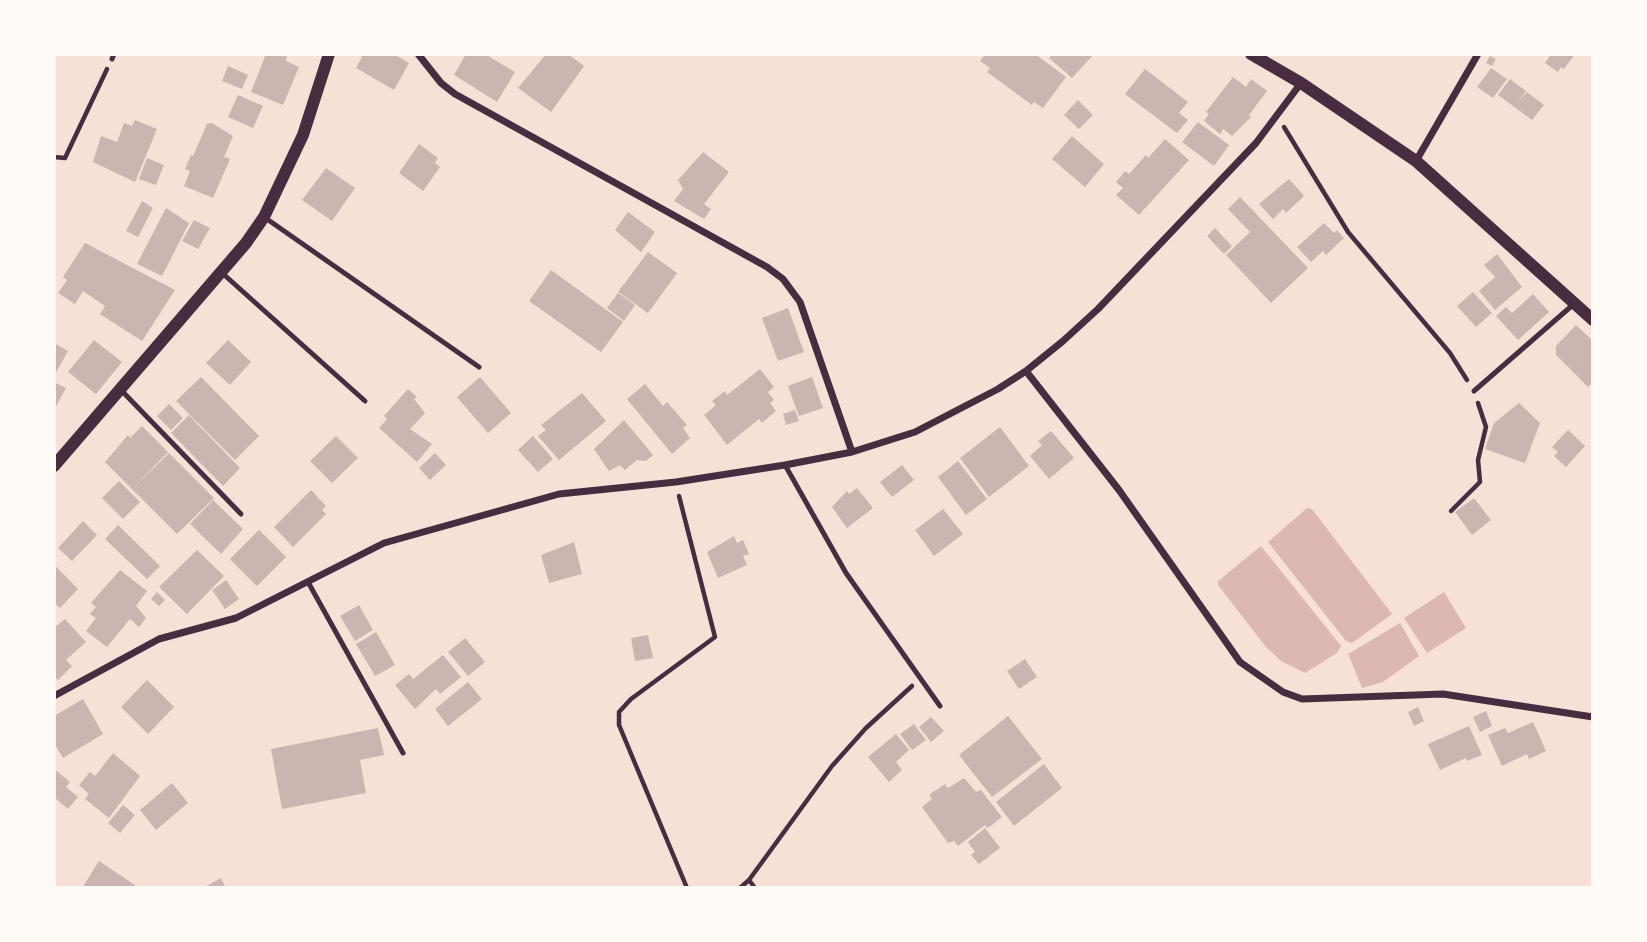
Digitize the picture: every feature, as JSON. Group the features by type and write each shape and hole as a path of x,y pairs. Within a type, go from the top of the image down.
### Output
{"street":[{"path":"54,466 221,272 264,217 303,135 329,54"},
{"path":"418,54 441,83 455,93 757,261 783,279 800,302 852,452"},
{"path":"1251,54 1301,83 1416,162 1576,302 1593,320"},
{"path":"1416,162 1478,54"},
{"path":"54,696 159,639 236,618 384,543 559,494 676,482 785,466 852,452 915,432 1027,371 1098,309 1278,117 1301,83"},
{"path":"1027,371 1119,490 1240,662 1283,692 1302,699 1443,694 1593,717"}],"lane":[{"path":"264,217 479,367"},
{"path":"221,272 365,401"},
{"path":"1474,391 1576,302"},
{"path":"120,389 242,514"},
{"path":"785,466 846,573 919,680 940,706"},
{"path":"308,582 403,753"}],"path":[{"path":"54,157 65,158 113,56"},
{"path":"1278,117 1348,232 1450,353 1474,391 1486,427 1478,460 1480,482 1451,511"},
{"path":"676,482 715,637 631,699 619,712 619,725 687,888"},
{"path":"740,888 749,880 832,766 866,728 919,680"},
{"path":"749,880 755,888"}],"shaded area":[{"path":"1307,508 1312,509 1392,614 1352,643 1346,641 1268,542"},
{"path":"1261,546 1341,646 1337,653 1305,673 1281,661 1266,647 1218,585 1218,581"},
{"path":"1444,592 1466,628 1427,653 1404,618"},
{"path":"1400,623 1419,656 1383,682 1362,688 1348,654"}],"building":[{"path":"266,54 287,54 286,61 299,67 283,105 251,92"},
{"path":"357,54 394,54 409,63 394,90 356,68 362,57"},
{"path":"466,54 485,54 515,72 497,102 454,75"},
{"path":"546,54 568,54 584,66 551,112 518,88"},
{"path":"985,54 1035,54 1066,77 1043,108 1034,102 1032,105 987,72 990,68 980,61"},
{"path":"1053,54 1094,54 1072,78 1049,58"},
{"path":"1551,54 1575,54 1564,69 1561,67 1558,72 1545,63"},
{"path":"1490,56 1496,59 1492,66 1486,63"},
{"path":"228,66 248,75 242,89 222,81"},
{"path":"1491,68 1507,79 1493,98 1477,87"},
{"path":"1145,69 1188,102 1179,113 1188,120 1177,133 1125,94"},
{"path":"1233,77 1246,87 1251,79 1267,91 1249,115 1251,117 1232,136 1223,129 1220,134 1204,121 1209,114 1206,112"},
{"path":"1510,79 1526,91 1518,102 1527,92 1544,105 1532,120 1498,95"},
{"path":"238,95 263,106 253,128 228,117"},
{"path":"1078,100 1093,115 1079,129 1064,115"},
{"path":"135,120 157,129 135,182 93,162 101,136 117,142 124,123 132,126"},
{"path":"1198,122 1229,145 1214,166 1182,142"},
{"path":"212,123 233,136 224,157 230,159 213,198 184,186 190,171 185,169 191,155 193,156 207,124"},
{"path":"1072,136 1104,164 1085,187 1052,159"},
{"path":"1165,139 1189,160 1139,215 1116,195 1123,188 1116,182 1125,171 1129,174 1146,155 1148,158"},
{"path":"419,144 438,158 435,163 440,167 423,191 399,173"},
{"path":"703,152 729,172 704,204 711,209 704,219 674,201 683,189 678,180"},
{"path":"147,158 164,165 156,185 139,179"},
{"path":"326,168 355,188 332,221 302,200"},
{"path":"1289,179 1304,196 1286,213 1283,209 1273,219 1259,204"},
{"path":"1240,197 1308,268 1271,303 1226,255 1250,232 1228,209"},
{"path":"142,201 153,208 138,237 126,231"},
{"path":"166,208 189,223 162,276 137,264"},
{"path":"628,212 655,232 641,252 615,230"},
{"path":"194,220 210,228 198,249 182,241"},
{"path":"1324,223 1334,233 1337,230 1344,238 1326,255 1323,251 1311,262 1297,247"},
{"path":"1215,228 1232,246 1224,254 1207,236"},
{"path":"85,243 175,290 142,341 100,314 105,306 83,291 75,304 58,293 67,280 63,277"},
{"path":"648,252 677,273 648,313 618,292"},
{"path":"1497,254 1522,287 1495,310 1479,291 1495,277 1484,265"},
{"path":"551,270 623,322 601,352 529,301"},
{"path":"1473,292 1492,313 1476,327 1457,306"},
{"path":"618,293 635,305 624,321 607,308"},
{"path":"1533,294 1549,312 1518,340 1496,316 1506,307 1512,313"},
{"path":"788,308 804,352 778,361 762,318"},
{"path":"1576,325 1593,341 1593,382 1588,387 1556,355 1556,346"},
{"path":"94,340 122,362 96,394 68,372"},
{"path":"228,340 251,362 230,385 206,363"},
{"path":"54,343 68,351 54,376"},
{"path":"760,369 774,387 768,392 774,400 770,403 776,411 762,423 759,419 727,445 704,415 716,405 712,401 725,391 727,395"},
{"path":"201,377 259,436 235,460 176,401"},
{"path":"480,377 511,413 488,433 457,397"},
{"path":"812,377 823,408 799,416 788,386"},
{"path":"54,382 66,388 54,410"},
{"path":"645,384 663,406 667,402 687,425 683,428 690,438 672,454 627,399"},
{"path":"408,389 417,397 414,399 425,413 410,429 432,444 417,462 379,428 387,419 384,416"},
{"path":"582,393 606,421 559,460 538,436 546,430 541,425"},
{"path":"1519,403 1540,423 1525,463 1485,449 1494,423"},
{"path":"169,404 183,418 171,430 157,416"},
{"path":"795,410 799,421 786,425 783,414"},
{"path":"189,415 240,468 223,486 171,433"},
{"path":"624,420 653,455 646,461 637,460 625,470 620,465 609,471 594,449"},
{"path":"142,426 168,452 132,489 105,462 128,435 130,438"},
{"path":"1000,427 1029,466 989,497 960,458"},
{"path":"1568,430 1585,446 1566,467 1554,456 1558,452 1552,447"},
{"path":"1051,431 1074,458 1049,479 1030,456 1042,445 1038,441"},
{"path":"336,436 358,458 332,483 310,461"},
{"path":"533,436 553,459 538,472 518,450"},
{"path":"169,453 214,498 177,534 132,489"},
{"path":"435,453 446,465 430,480 419,468"},
{"path":"958,461 987,499 966,515 938,477"},
{"path":"902,465 914,480 892,497 880,482"},
{"path":"119,481 140,502 123,519 102,498"},
{"path":"857,488 873,508 847,528 832,507 847,491 849,494"},
{"path":"311,490 326,506 322,510 326,514 293,547 274,527"},
{"path":"1474,498 1491,520 1472,535 1455,512"},
{"path":"213,500 243,529 221,554 190,524"},
{"path":"943,509 963,534 934,556 915,530"},
{"path":"83,521 97,535 72,561 58,548"},
{"path":"118,525 160,566 147,579 105,539"},
{"path":"259,530 286,557 257,586 230,559"},
{"path":"734,536 737,543 743,540 749,554 743,556 747,565 718,578 707,552"},
{"path":"574,542 582,574 549,583 541,555"},
{"path":"197,550 224,576 187,614 159,587"},
{"path":"56,567 78,589 60,608 54,603"},
{"path":"120,570 147,591 136,606 146,618 139,627 130,619 107,647 86,631 96,618 90,614 96,607 91,603"},
{"path":"226,580 239,599 225,609 212,590"},
{"path":"157,592 165,600 159,606 151,599"},
{"path":"359,605 373,630 355,641 340,616"},
{"path":"65,619 86,642 66,660 72,666 58,680 54,676 54,628"},
{"path":"376,632 395,665 375,676 356,644"},
{"path":"648,635 653,658 635,661 631,638"},
{"path":"465,638 485,662 468,676 448,652"},
{"path":"443,655 461,677 440,694 436,689 415,709 395,685 409,674 413,679"},
{"path":"1025,659 1037,677 1019,689 1007,671"},
{"path":"147,680 174,707 148,734 121,707"},
{"path":"468,682 482,699 448,726 435,709"},
{"path":"83,699 103,734 63,758 54,743 54,716"},
{"path":"1418,707 1424,721 1414,726 1408,712"},
{"path":"1486,711 1492,726 1480,732 1473,717"},
{"path":"1008,716 1042,759 992,797 959,755"},
{"path":"931,717 944,731 931,742 919,727"},
{"path":"1533,722 1546,751 1529,759 1527,754 1502,766 1488,735 1505,728 1508,733"},
{"path":"914,724 926,740 912,750 900,734"},
{"path":"1469,726 1482,755 1467,761 1466,758 1440,770 1428,744"},
{"path":"378,728 384,755 360,760 366,793 282,809 271,749"},
{"path":"896,734 909,750 896,762 902,770 889,782 868,757"},
{"path":"113,753 140,776 109,818 85,799 89,794 79,785 90,772 95,776"},
{"path":"1044,764 1062,788 1014,826 996,802"},
{"path":"54,769 70,782 66,787 78,797 68,809 54,797"},
{"path":"964,778 976,792 981,790 1002,817 988,828 985,825 958,846 954,841 948,843 922,807 932,799 929,795 945,784 948,788"},
{"path":"172,783 188,803 156,830 140,810"},
{"path":"123,805 135,815 120,833 108,823"},
{"path":"985,828 1000,848 979,864 971,855 975,852 968,842"},
{"path":"99,861 135,885 133,888 82,888"},
{"path":"221,878 226,888 203,888"}]}
